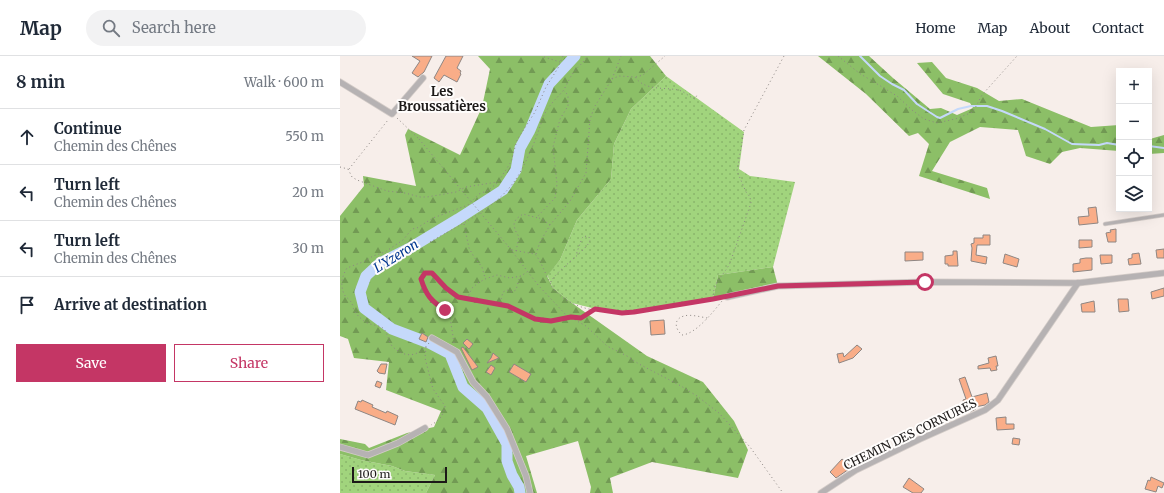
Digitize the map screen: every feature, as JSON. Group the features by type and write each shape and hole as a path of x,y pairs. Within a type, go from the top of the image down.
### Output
{"street":[{"path":"340,82 392,114 423,78"},
{"path":"727,296 789,285 925,282 1078,283 1164,272"},
{"name":"CHEMIN DES CORNURES","path":"821,493 856,470 985,410 998,400 1078,283"},
{"path":"432,338 457,352 473,382 487,397 507,429 526,476 530,493"},
{"path":"340,447 368,455 398,443 425,428"}],"lane":[{"path":"1105,224 1164,215"}],"path":[{"path":"425,428 439,420 443,414 445,406 433,389 425,358 426,346 425,349 414,355 406,355 392,346 383,328 372,326 364,321 355,312 352,304 343,293 341,282 344,273 347,268 385,252 403,240 412,229 417,228 433,218 468,205 479,194 489,190 498,182 511,162 517,140 535,112 549,81 563,56"},
{"path":"430,242 464,223 494,203 514,182 523,168 544,116 554,100 564,90 574,72 587,56"},
{"path":"621,56 612,79 595,106 590,119 586,173 584,178 570,202 550,225 535,254 553,288 572,303 595,309 622,313 634,312 727,296"},
{"path":"612,79 619,76 635,77 643,75 664,56"},
{"path":"713,299 713,292 719,278 723,272 726,271 730,263 751,203 750,197 746,192 737,171 744,130 784,56"},
{"path":"838,56 860,73 897,96 924,119 937,123 955,119 973,112 982,95 1017,56"},
{"path":"544,57 560,62"},
{"path":"635,77 638,81 656,88 679,90 695,99 697,95"},
{"path":"539,218 538,216 556,198 557,184 553,147 560,119 568,106 568,94 564,90"},
{"path":"348,169 392,114 419,140 512,250 538,285 566,315 586,326 607,346 686,389 720,413 750,447 783,493"},
{"path":"340,167 348,169 352,177 357,180 387,191 405,192 420,197 456,192 466,187 498,182"},
{"path":"516,251 518,237 514,224 516,219 523,214 526,214 542,219 550,225"},
{"path":"464,223 469,248 482,267 485,279"},
{"path":"550,283 552,279 566,267 576,255 589,245 589,237 584,236 582,238 576,255"},
{"path":"512,250 535,254"},
{"path":"467,299 472,288 485,279 498,276 510,278 521,276 528,271"},
{"path":"457,352 450,317 445,310 434,303 425,291 421,279 425,273 432,273 446,288 458,297 508,306 535,319 551,321 571,317 581,318 595,309"},
{"path":"500,304 503,292 507,290 512,292 516,290 521,276"},
{"path":"707,318 685,315 678,319 676,324 678,332 682,335 688,335 707,318 727,296"}],"green space":[{"path":"478,56 650,56 666,76 631,109 614,144 611,179 577,220 560,260 547,276 553,288 647,356 703,382 734,421 748,450 738,478 652,462 610,478 613,493 590,493 591,487 578,441 526,456 537,493 426,493 435,475 405,471 392,466 340,454 340,439 365,444 369,448 407,433 434,427 441,411 386,390 389,362 354,358 348,339 340,336 340,216 364,186 363,176 416,186 405,135 408,129 460,155 482,107 490,69"},
{"path":"818,56 869,56 930,109 941,108 957,115 973,108 970,103 943,94 917,63 932,62 946,78 977,88 999,101 1022,99 1091,127 1116,125 1116,151 1080,148 1062,152 1050,164 1026,156 1018,130 980,127 950,142 932,171 987,188 990,199 919,176 929,144 918,133 909,136 866,94"},
{"path":"666,76 744,132 739,169 750,176 795,182 773,267 718,275 713,299 634,312 608,312 572,303 553,288 547,275 560,260 577,220 611,179 614,144 631,109"},
{"path":"1164,135 1164,153 1152,154 1152,138"},
{"path":"773,267 778,286 713,299 718,275"},
{"path":"340,454 392,466 405,471 435,475 426,493 340,493"}],"building":[{"path":"412,56 432,56 424,72 418,77 412,73 420,61"},
{"path":"446,56 463,56 457,68 461,71 461,74 457,82 444,75 439,82 434,78"},
{"path":"1096,207 1098,223 1079,225 1078,217 1089,216 1088,208"},
{"path":"1116,229 1116,242 1108,242 1106,233 1111,232 1110,230"},
{"path":"983,235 990,235 990,245 977,245 976,255 987,257 986,264 971,261 971,244 974,243 974,238 983,238"},
{"path":"1079,240 1092,240 1092,247 1079,248"},
{"path":"1164,249 1164,258 1157,258 1156,250"},
{"path":"953,251 957,251 958,266 948,266 948,264 945,264 945,256 953,255"},
{"path":"905,252 923,252 923,260 905,261"},
{"path":"1139,253 1141,264 1129,265 1128,259 1132,258 1132,254"},
{"path":"1005,254 1019,259 1017,267 1003,263"},
{"path":"1100,255 1112,255 1112,263 1101,264"},
{"path":"1092,258 1092,270 1073,272 1073,264 1080,263 1080,259"},
{"path":"1164,288 1164,296 1152,299 1151,292"},
{"path":"1118,299 1128,299 1129,311 1119,312"},
{"path":"1094,301 1095,312 1082,312 1081,304"},
{"path":"664,320 665,334 651,335 650,321"},
{"path":"422,333 428,337 426,342 419,339"},
{"path":"467,339 473,344 469,349 463,343"},
{"path":"857,345 862,349 853,358 839,363 837,354 843,353 844,357"},
{"path":"463,347 478,367 472,370 461,348"},
{"path":"493,353 499,358 487,363 491,358"},
{"path":"996,356 998,366 996,366 997,370 991,371 990,368 978,369 978,366 989,363 988,358"},
{"path":"381,364 387,364 385,374 377,371"},
{"path":"514,364 531,374 526,382 509,372"},
{"path":"491,365 495,368 491,375 486,372"},
{"path":"965,377 972,397 987,393 989,402 985,405 975,407 976,409 970,412 968,407 965,408 963,400 966,399 959,379"},
{"path":"377,381 382,383 380,388 375,386"},
{"path":"362,400 373,405 372,407 398,416 395,425 355,409 358,401 361,402"},
{"path":"1006,417 1006,424 1014,424 1014,429 997,430 996,418"},
{"path":"1013,438 1020,439 1019,445 1012,444"},
{"path":"842,459 852,467 836,478 830,472"},
{"path":"1151,477 1164,483 1162,488 1158,486 1156,492 1145,489 1148,480 1150,481"},
{"path":"909,478 924,489 921,493 913,493 903,487"}],"waterway":[{"name":"L'Yzeron","path":"520,493 519,487 512,475 507,461 507,444 487,408 463,387 450,354 429,343 392,329 364,308 360,292 366,276 380,263 410,248 503,190 516,170 520,148 530,130 549,84 575,56"},
{"path":"860,56 880,76 904,90 917,104 937,117 940,118 958,109 971,106 987,106 1045,129 1072,144 1099,145 1107,143 1116,144"},
{"path":"1152,146 1164,148"}],"district":[{"name":"Les Broussatières","path":"442,98"}],"route":[{"path":"445,310 434,303 425,291 421,279 425,273 432,273 446,288 458,297 508,306 535,319 551,321 571,317 581,318 595,309 608,312 634,312 713,299 778,286 925,282"}]}
